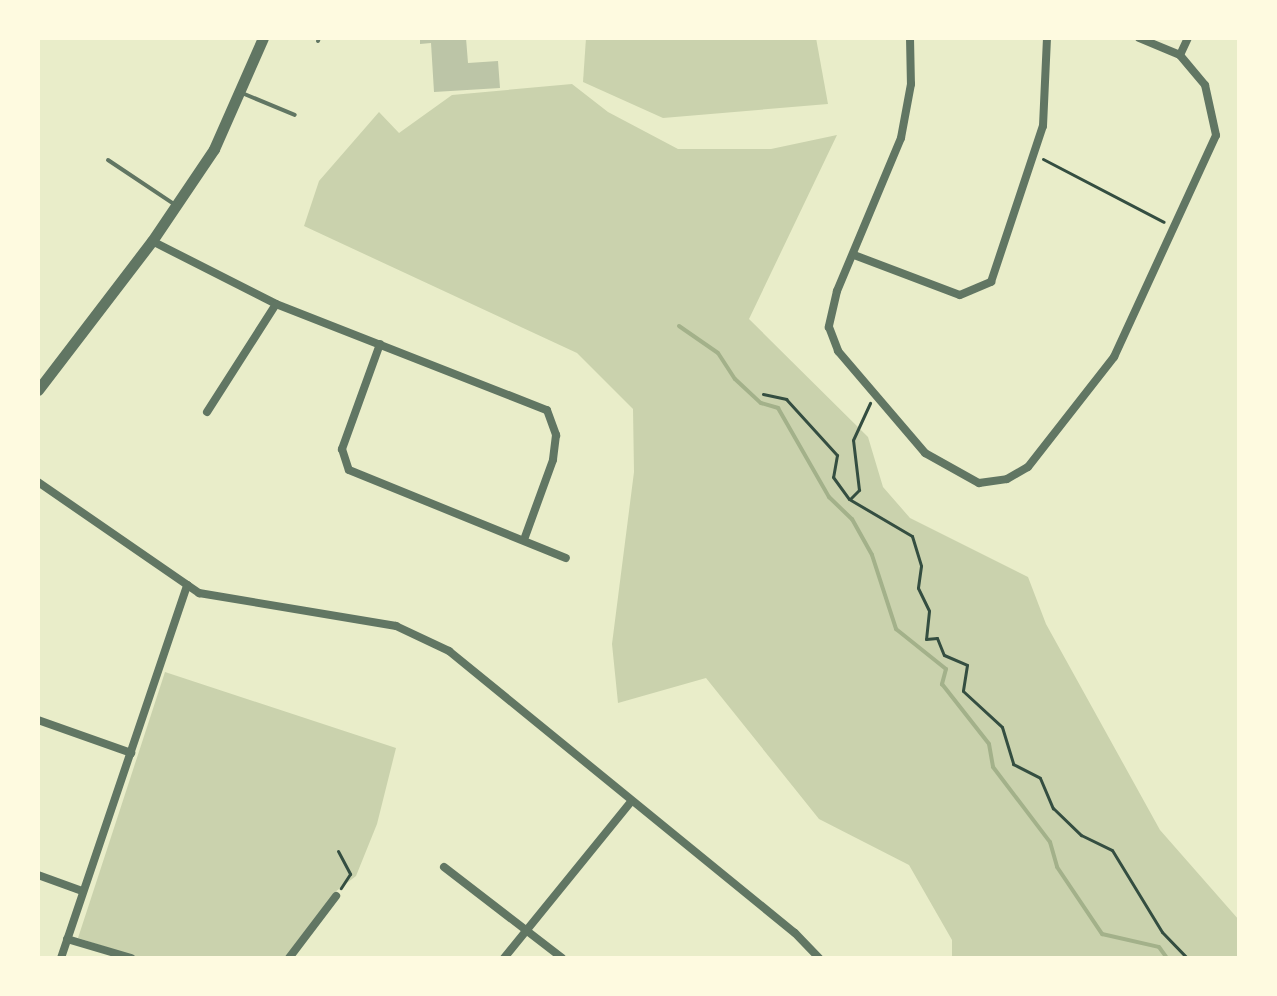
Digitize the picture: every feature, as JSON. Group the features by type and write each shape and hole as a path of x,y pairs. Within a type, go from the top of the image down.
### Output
{"street":[{"path":"38,390 176,205 242,93 263,38"},
{"path":"910,38 911,84 901,138 829,327 838,351 925,453 952,472 979,483 1007,479 1028,467 1114,357 1216,135 1205,85 1180,55 1139,38"},
{"path":"854,255 960,295 991,282 1043,126 1047,38"},
{"path":"1180,55 1188,38"},
{"path":"152,241 276,304 547,410 556,435 553,460 525,537"},
{"path":"207,412 271,320 276,304"},
{"path":"380,344 342,449 349,470 525,537 566,558"},
{"path":"38,482 199,593 396,626 449,651 630,803 795,933 819,958"},
{"path":"61,958 187,585"},
{"path":"38,720 131,753"},
{"path":"504,958 630,803"},
{"path":"444,867 562,958"},
{"path":"38,875 82,891"},
{"path":"289,958 336,896"},
{"path":"67,939 131,958"}],"lane":[{"path":"242,93 295,115"},
{"path":"108,160 176,205"}],"path":[{"path":"1033,155 1174,228"},
{"path":"763,394 786,399 837,455 833,477 849,499 912,536 921,566 918,588 929,611 926,639 937,638 944,655 967,665 963,691 1002,727 1013,764 1040,778 1053,808 1081,835 1112,850 1162,932 1187,958"},
{"path":"849,499 859,490 853,440 873,395"},
{"path":"336,896 350,874 338,851"}],"green space":[{"path":"586,38 816,38 828,104 663,118 583,82"},
{"path":"572,84 608,112 678,149 771,149 837,135 749,319 868,437 883,487 910,518 1028,577 1046,624 1160,830 1239,920 1239,958 952,958 952,940 909,865 819,819 706,678 618,703 612,644 634,472 633,409 577,353 304,226 319,181 379,112 399,133 452,95"},
{"path":"165,672 396,748 377,824 356,876 335,892 285,958 141,958 78,938"}],"building":[{"path":"420,38 466,38 468,63 498,61 500,88 434,92 431,43 420,44"}],"waterway":[{"path":"679,326 718,353 735,379 761,403 778,408 829,497 852,519 872,555 896,629 946,669 942,684 989,744 993,767 1050,842 1057,867 1102,934 1159,947 1167,958"}]}
